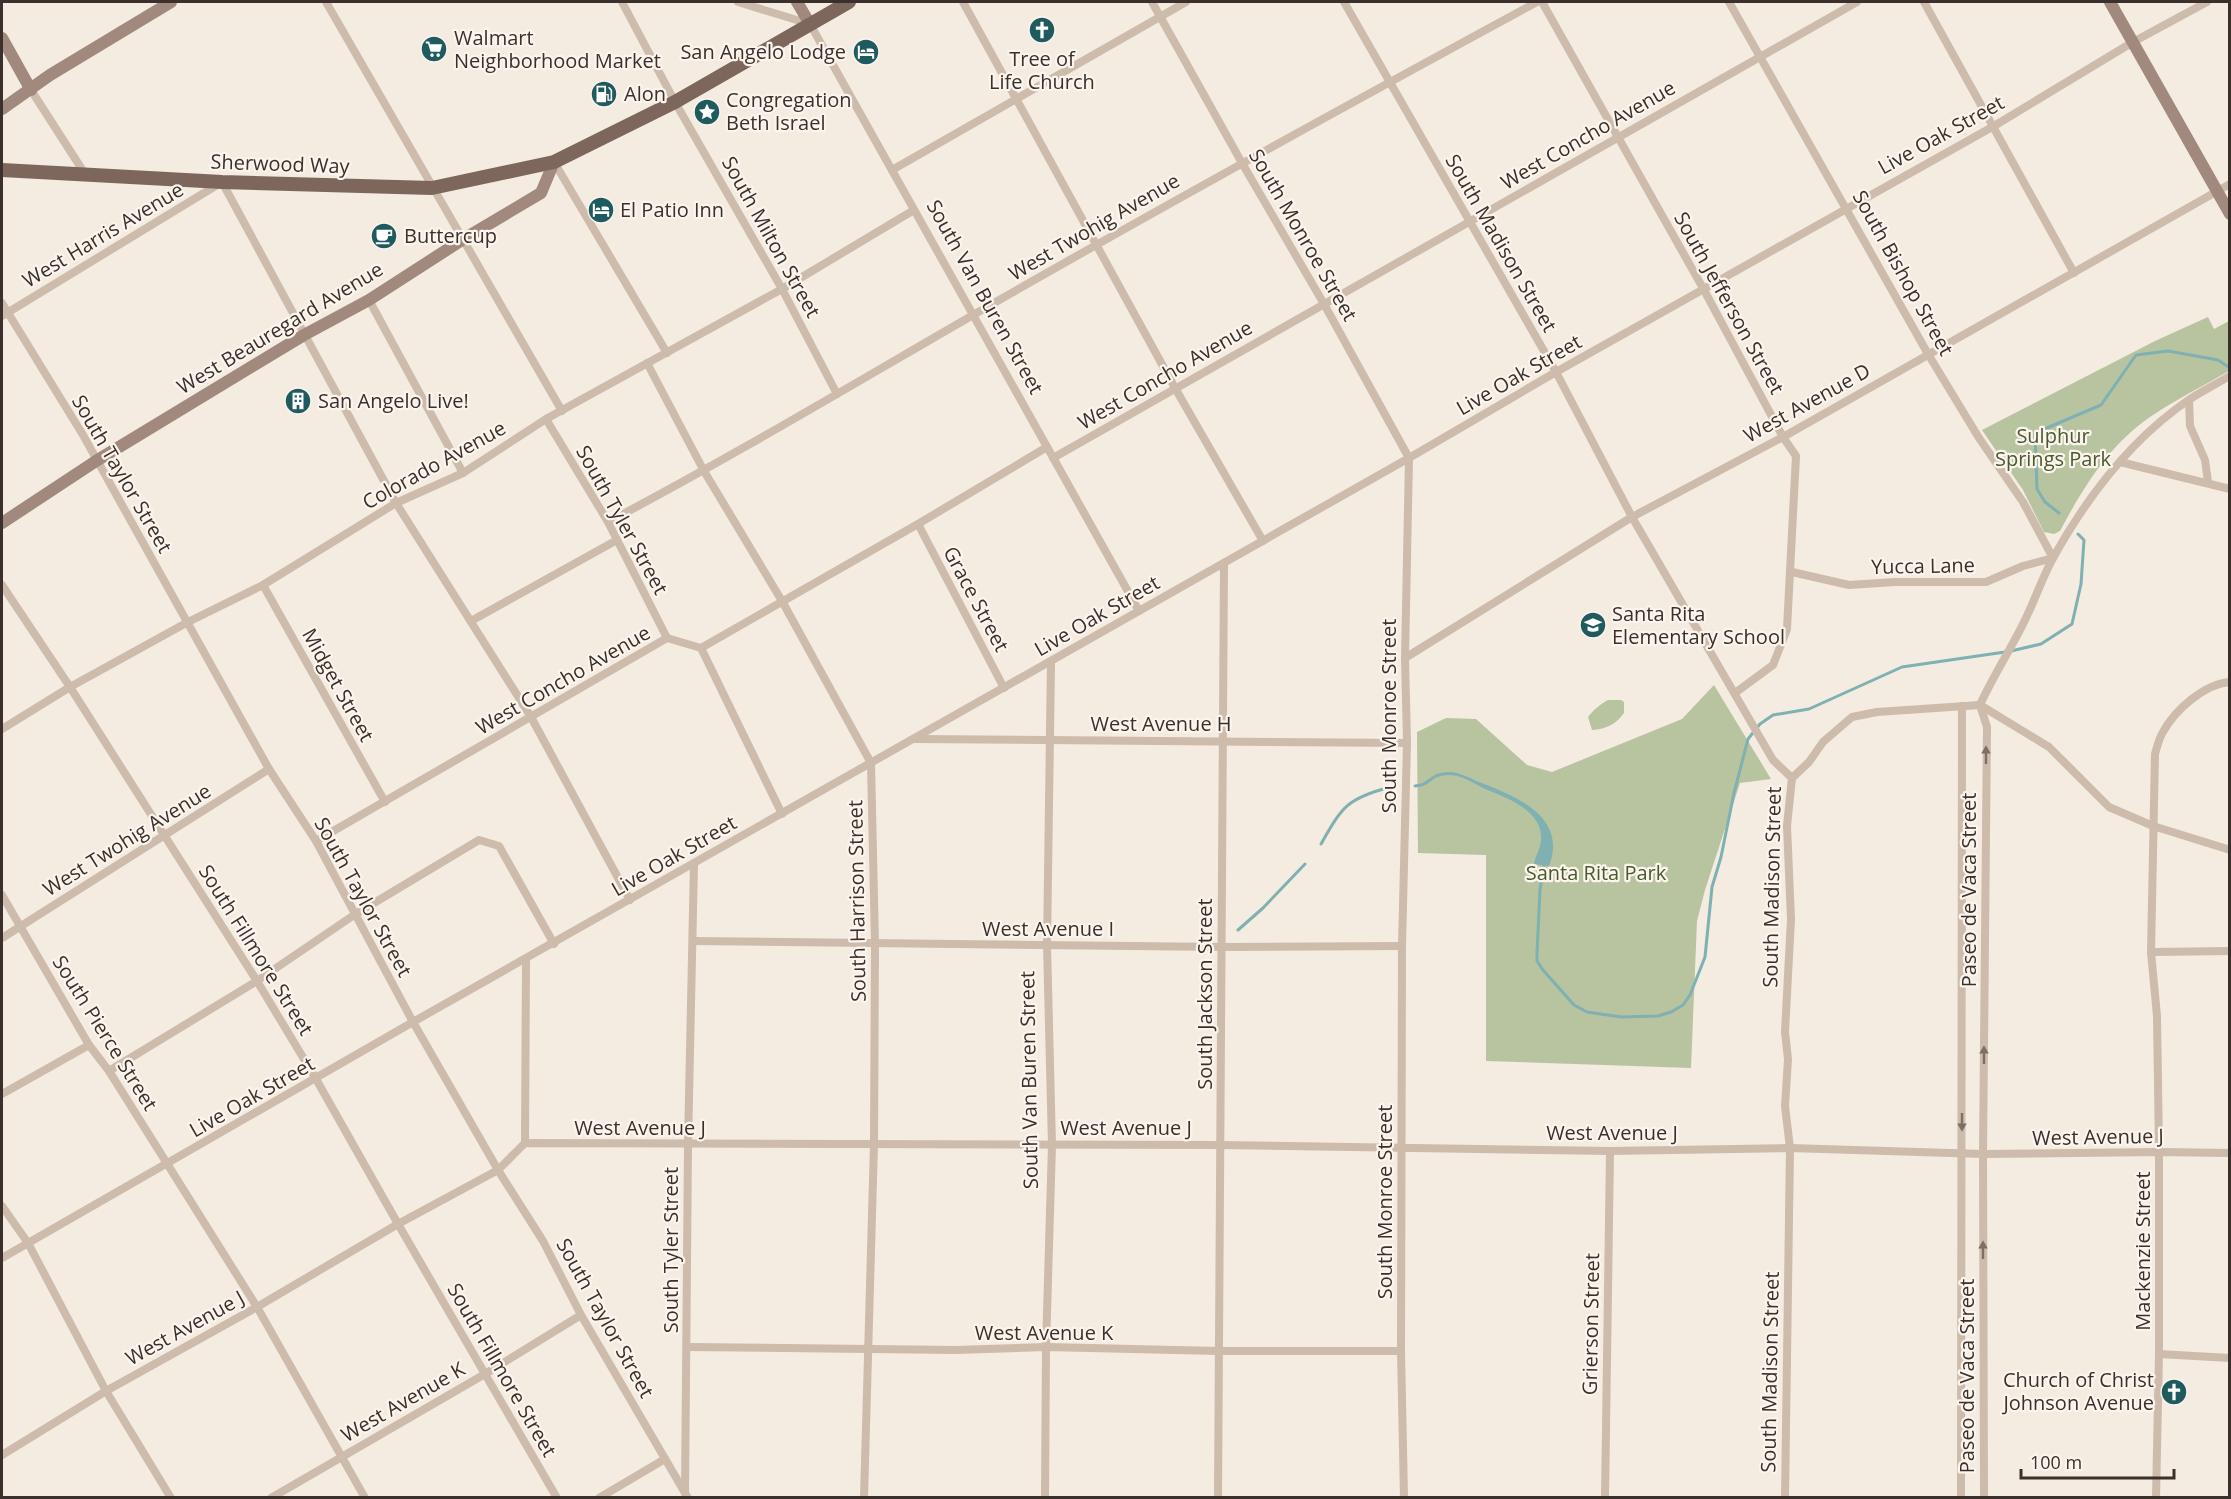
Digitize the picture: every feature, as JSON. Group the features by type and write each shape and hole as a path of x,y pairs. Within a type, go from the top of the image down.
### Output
{"main road":[{"path":"554,162 675,102 849,2"},
{"name":"Sherwood Way","path":"2,170 222,182 432,188 554,162"}],"street":[{"path":"2,109 50,75 171,2"},
{"path":"326,2 562,411"},
{"name":"South Milton Street","path":"622,2 675,102 782,289 837,394"},
{"path":"738,2 810,24"},
{"name":"South Van Buren Street","path":"797,2 1139,611"},
{"path":"963,2 1175,388 1263,541"},
{"name":"South Monroe Street","path":"1152,2 1324,304 1408,458 1405,658 1407,743 1402,946 1401,1352 1404,1497"},
{"path":"892,170 1186,2"},
{"name":"South Madison Street","path":"1344,2 1556,372 1632,517 1773,760 1792,778 1787,826 1791,919 1785,1032 1788,1059 1785,1106 1790,1148 1785,1497"},
{"name":"West Twohig Avenue","path":"608,522 704,471 1097,244 1537,2"},
{"name":"South Jefferson Street","path":"1542,2 1704,290 1783,437 1796,456 1788,628 1773,665 1735,693"},
{"name":"South Bishop Street","path":"1729,2 1847,207 1928,354 1979,438 2023,502 2053,558"},
{"name":"West Concho Avenue","path":"1053,458 1857,2"},
{"path":"1924,2 2074,273"},
{"path":"2110,2 2229,214"},
{"name":"Live Oak Street","path":"2,1258 412,1022 526,960 1556,372 1994,126 2133,42 2207,2"},
{"path":"2,38 31,90 85,174"},
{"path":"554,162 667,353"},
{"name":"West Beauregard Avenue","path":"2,523 96,461 304,335 369,300 462,240 541,193 554,162"},
{"path":"222,182 396,503 531,717 630,900"},
{"name":"West Harris Avenue","path":"4,314 222,182"},
{"name":"West Avenue D","path":"1405,658 1632,517 1783,437 2229,184"},
{"name":"Colorado Avenue","path":"2,729 70,687 188,622 262,585 396,503 463,473 546,419 782,289 914,210"},
{"path":"369,300 463,473"},
{"name":"South Taylor Street","path":"2,303 4,314 83,435 269,769 316,841 412,1022 498,1170 543,1241 581,1315 687,1495"},
{"name":"South Harrison Street","path":"646,363 704,471 782,602 871,764 875,944 874,1144 864,1497"},
{"path":"1980,705 1991,680 2000,668 2025,620 2053,558 2093,494 2151,430 2189,400 2229,376"},
{"path":"2189,400 2190,426 2205,460 2208,482"},
{"name":"South Tyler Street","path":"546,419 608,522 667,638"},
{"path":"782,814 701,648 1047,447"},
{"path":"2121,462 2229,489"},
{"name":"Grace Street","path":"918,524 1004,688"},
{"path":"471,621 616,540"},
{"name":"Yucca Lane","path":"1792,572 1849,585 1895,582 1986,582 2023,566 2053,558"},
{"name":"South Jackson Street","path":"1218,1497 1224,563"},
{"name":"South Fillmore Street","path":"2,585 166,836 257,981 557,1497"},
{"name":"Midget Street","path":"262,585 385,801"},
{"name":"West Concho Avenue","path":"316,841 667,638 701,648"},
{"name":"South Van Buren Street","path":"1045,1497 1046,1347 1052,1145 1047,945 1051,662"},
{"name":"Mackenzie Street","path":"2156,1497 2159,1152 2157,1016 2151,952 2155,754 2163,731 2190,699 2220,683 2229,682"},
{"path":"1792,778 1809,762 1823,742 1852,717 1877,712 1980,705 2049,747 2109,807 2152,826 2229,850"},
{"name":"Paseo de Vaca Street","path":"1980,705 1987,727 1983,1154 1984,1497"},
{"name":"Paseo de Vaca Street","path":"1961,1497 1962,706"},
{"name":"West Avenue H","path":"915,739 1407,743"},
{"name":"West Twohig Avenue","path":"2,938 269,769"},
{"path":"109,1071 257,981 354,915 479,840 499,846 554,944"},
{"name":"South Tyler Street","path":"687,1495 688,1145 694,863"},
{"name":"South Pierce Street","path":"2,895 89,1045 109,1071 257,1308 365,1497"},
{"name":"West Avenue I","path":"693,941 1221,947 1402,946"},
{"path":"2151,952 2229,951"},
{"path":"525,1143 526,960"},
{"path":"2,1094 89,1045"},
{"name":"West Avenue J","path":"2,1455 106,1391 257,1308 398,1224 498,1170 525,1143 1220,1145 1610,1151 1790,1148 1962,1154 2229,1153"},
{"name":"Grierson Street","path":"1605,1497 1610,1151"},
{"path":"2,1206 28,1243 106,1391 171,1497"},
{"name":"West Avenue K","path":"272,1497 485,1374 581,1315"},
{"name":"West Avenue K","path":"687,1347 869,1350 1046,1347 1401,1352"},
{"path":"2159,1354 2229,1358"},
{"path":"599,1497 665,1459"}],"green space":[{"name":"Sulphur Springs Park","path":"2208,317 2214,329 2229,321 2229,371 2169,405 2135,428 2098,468 2060,531 2054,534 2044,532 2023,490 1982,430 2155,341"},
{"name":"Santa Rita Park","path":"1714,685 1771,779 1740,783 1705,890 1697,921 1691,1068 1486,1061 1486,855 1418,853 1417,732 1446,718 1476,719 1527,765 1552,772 1682,719"},
{"path":"1608,700 1624,702 1624,713 1611,725 1592,730 1588,717"}],"water":[{"path":"1479,782 1522,802 1545,822 1551,834 1553,849 1549,866 1534,864 1541,841 1536,820 1520,805 1479,786"}],"waterway":[{"path":"2059,513 2045,502 2037,489 2035,433 2101,405 2136,355 2168,351 2218,360 2230,368"},
{"path":"2011,651 2041,644 2072,624 2081,584 2084,540 2078,534"},
{"path":"1544,864 1540,890 1537,953 1537,961 1543,970 1574,1005 1587,1012 1621,1017 1658,1016 1671,1012 1683,1005 1690,995 1705,957 1712,887 1721,857 1734,793 1748,739 1760,724 1773,715 1809,709 1902,667 2005,652"},
{"path":"1415,786 1425,784 1436,776 1448,773 1460,775 1481,785"},
{"path":"1321,844 1347,806 1364,795 1391,787"},
{"path":"1238,930 1263,908 1305,864"}],"place":[{"name":"Tree of Life Church","path":"1042,30"},
{"name":"Walmart Neighborhood Market","path":"434,49"},
{"name":"San Angelo Lodge","path":"866,52"},
{"name":"Alon","path":"604,94"},
{"name":"Congregation Beth Israel","path":"707,112"},
{"name":"El Patio Inn","path":"601,210"},
{"name":"Buttercup","path":"384,236"},
{"name":"San Angelo Live!","path":"298,401"},
{"name":"Santa Rita Elementary School","path":"1593,625"},
{"name":"Church of Christ Johnson Avenue","path":"2174,1392"}]}
